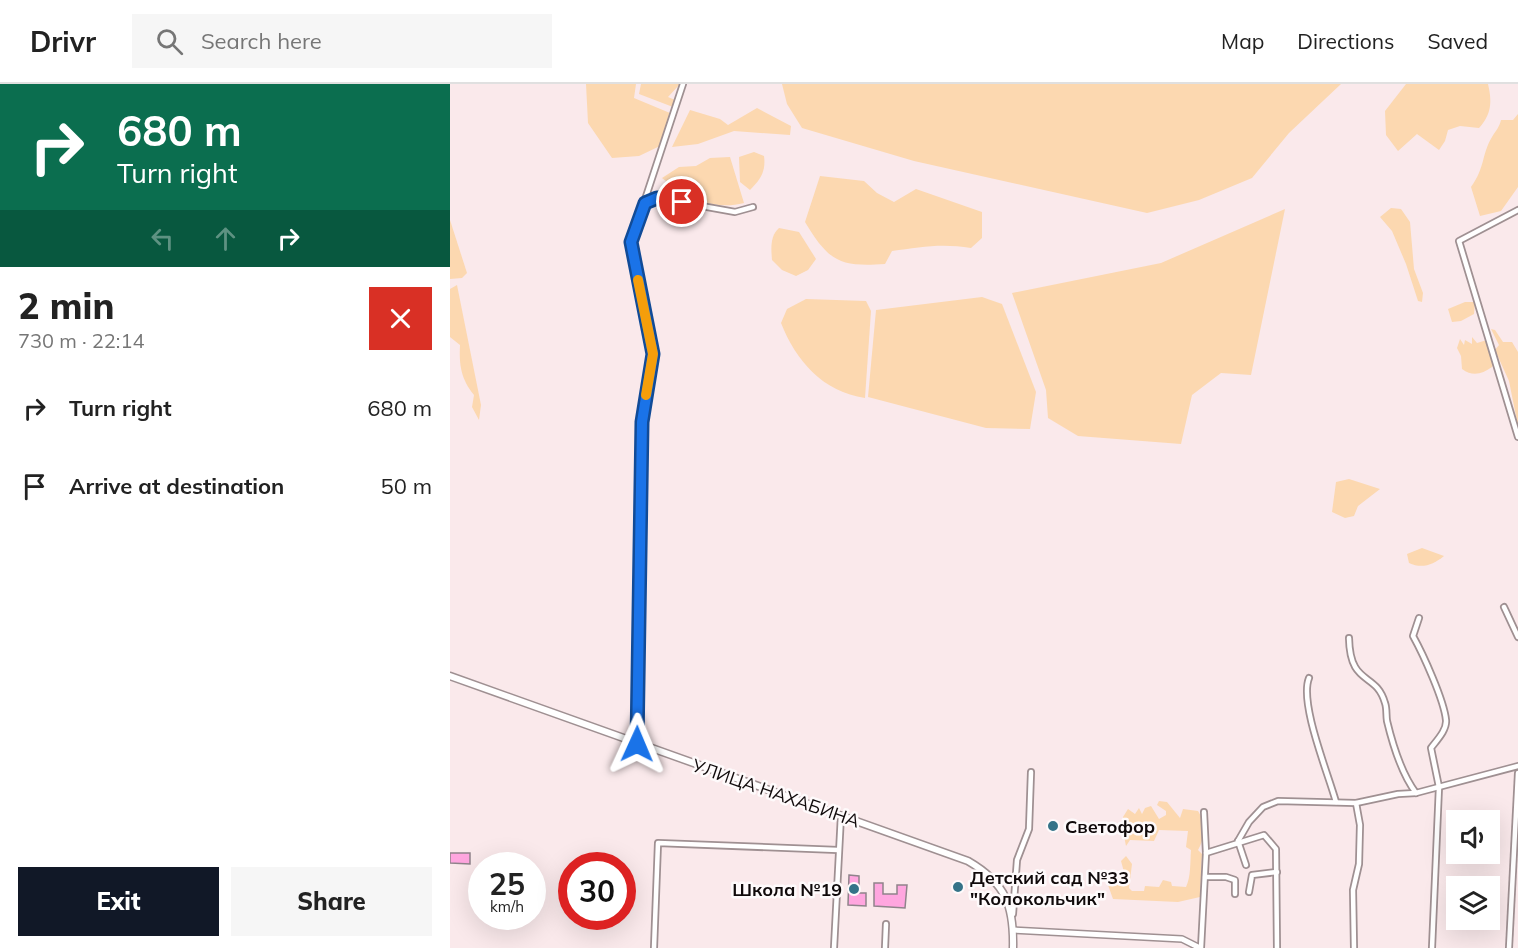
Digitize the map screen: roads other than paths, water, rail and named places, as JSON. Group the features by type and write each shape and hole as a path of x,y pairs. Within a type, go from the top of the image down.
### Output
{"main road":[{"name":"УЛИЦА НАХАБИНА","path":"450,676 968,861 989,876 1000,888 1013,914"},
{"path":"1013,914 1013,948"}],"street":[{"path":"637,744 642,422 653,354 631,242 683,84"},
{"path":"645,203 657,198 735,212 753,207"},
{"path":"1518,210 1458,241 1518,437"},
{"path":"1504,608 1518,637"},
{"path":"1419,618 1413,636 1424,656 1446,721 1442,733 1431,748 1439,787 1432,948"},
{"path":"1349,638 1349,657 1355,670 1377,688 1385,702 1386,719 1405,778 1416,793"},
{"path":"1309,678 1305,688 1307,706 1336,802"},
{"path":"1246,865 1238,842 1249,822 1263,807 1278,801 1356,803 1398,794 1416,793 1518,766"},
{"path":"1013,914 1017,860 1029,829 1031,772"},
{"path":"1509,948 1518,773"},
{"path":"1354,948 1353,890 1359,864 1360,825 1356,803"},
{"path":"1013,930 1182,939 1201,948 1206,853 1204,812"},
{"path":"834,948 841,815"},
{"path":"1206,853 1264,835 1276,849 1277,948"},
{"path":"654,948 658,843 838,850"},
{"path":"1250,892 1252,875 1277,872"},
{"path":"1205,877 1226,877 1234,880 1235,894"},
{"path":"885,948 886,924"}],"place":[{"name":"Светофор","path":"1053,826"},
{"name":"Детский сад №33 \"Колокольчик\"","path":"958,887"},
{"name":"Школа №19","path":"854,889"}]}
